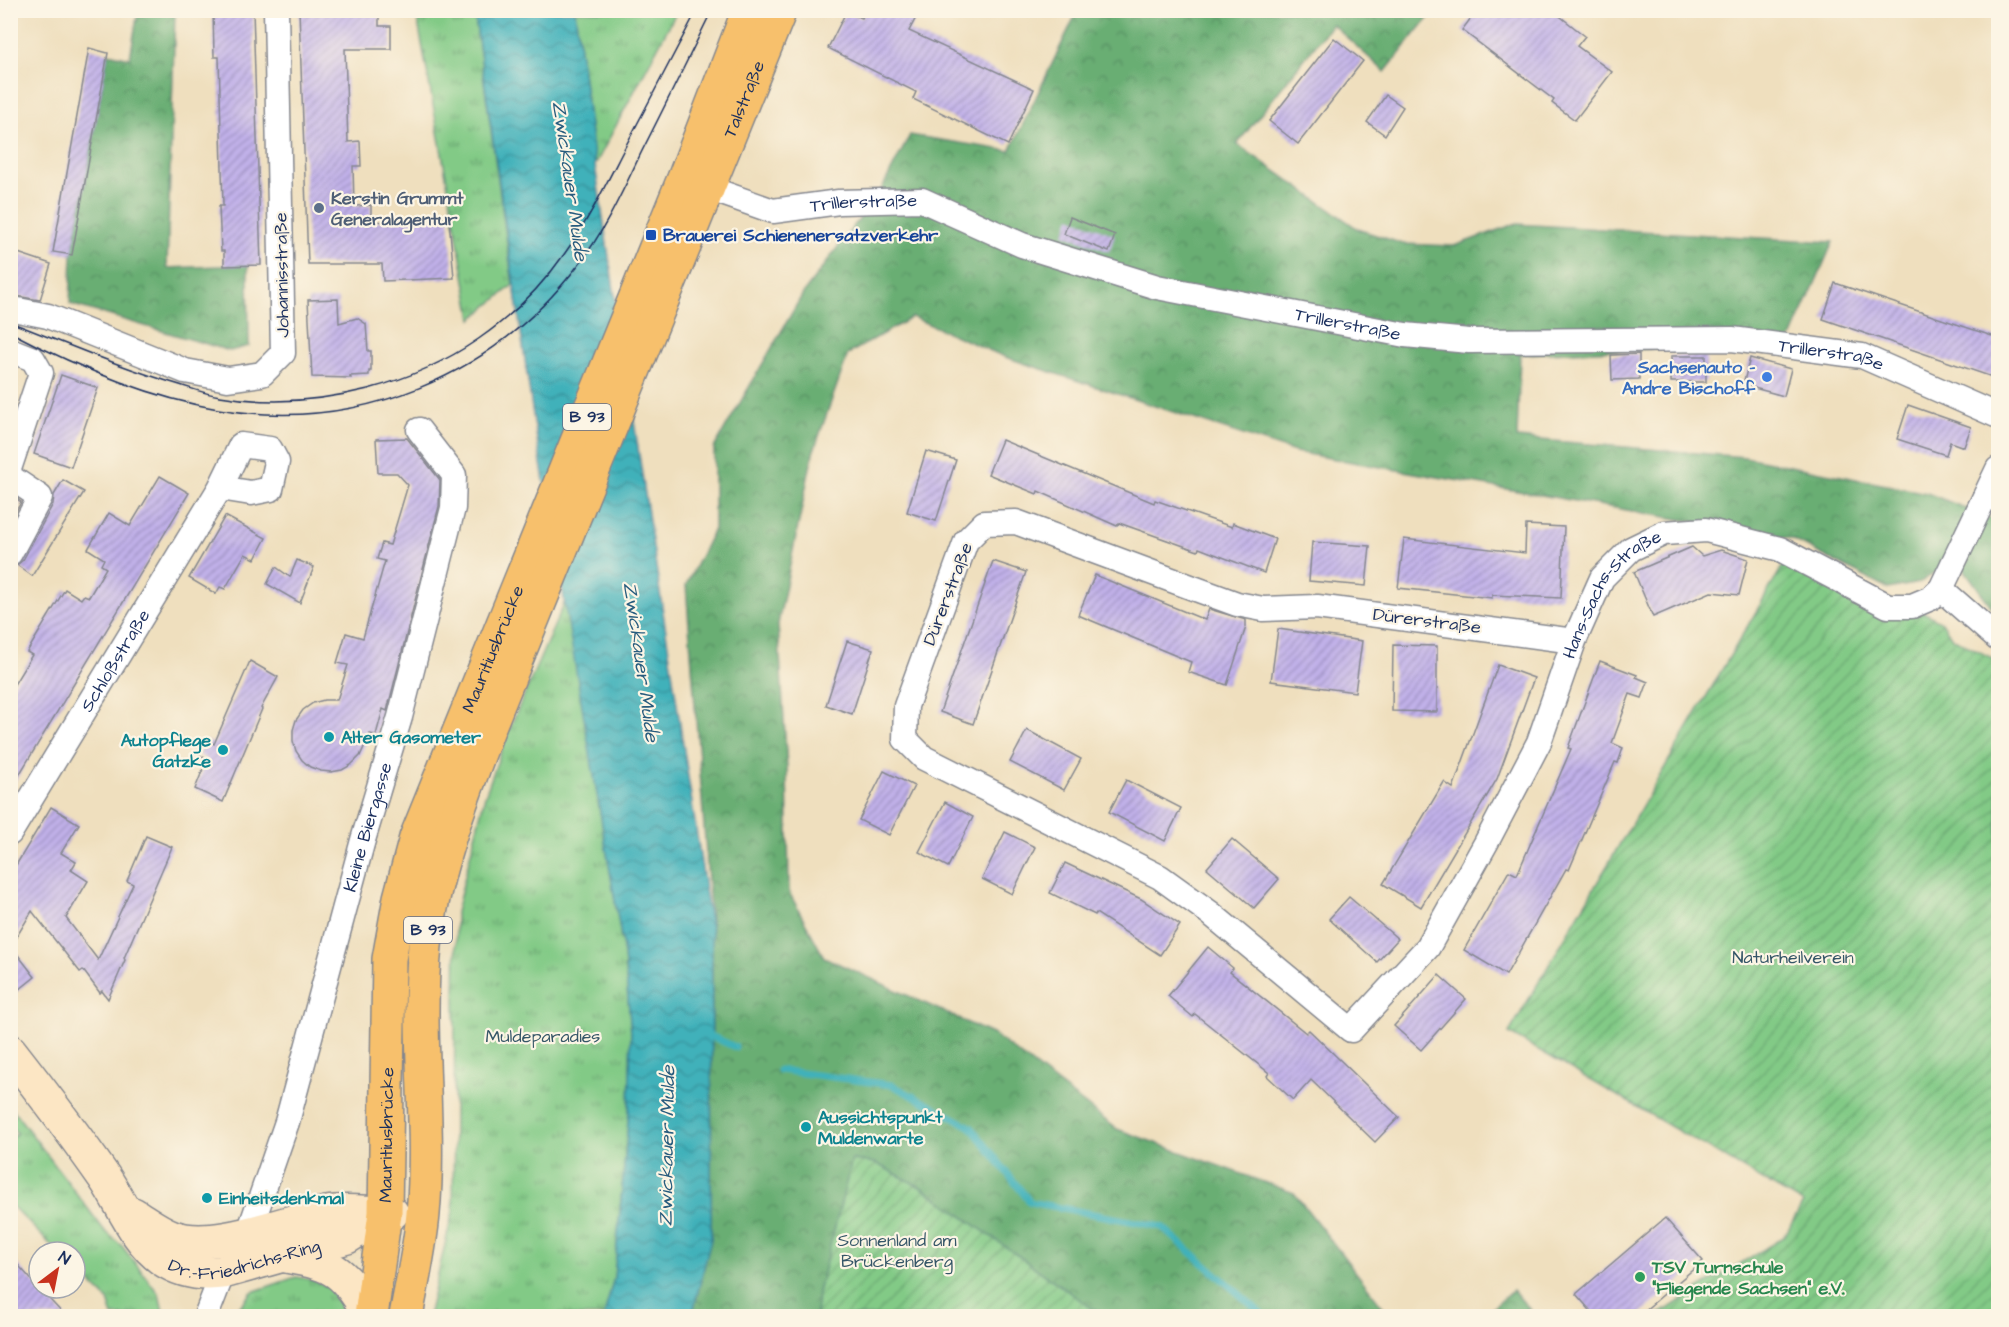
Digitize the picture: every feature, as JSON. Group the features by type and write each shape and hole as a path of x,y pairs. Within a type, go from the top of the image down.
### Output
{"main road":[{"name":"Talstraße","path":"696,182 749,10"},
{"name":"Talstraße","path":"696,182 780,10"},
{"name":"Mauritiusbrücke","path":"423,1213 425,1145 421,1038 425,946 432,900 443,854 490,724 686,242 696,182"},
{"name":"Mauritiusbrücke","path":"386,1214 389,959 400,898 416,838 489,658 696,182"},
{"name":"Dr.-Friedrichs-Ring","path":"10,1051 82,1146 144,1242 163,1259 189,1272 205,1274 223,1272 286,1256 347,1237 386,1214"},
{"name":"Dr.-Friedrichs-Ring","path":"124,1209 173,1237 212,1241 330,1212 423,1213"},
{"name":"B 93","path":"406,1317 423,1213"},
{"name":"B 93","path":"371,1317 386,1214"},
{"path":"286,1256 316,1261 339,1272 371,1317"}],"street":[{"name":"Johannisstraße","path":"10,310 48,316 185,370 228,379 261,375 283,353 276,10"},
{"name":"Trillerstraße","path":"696,182 773,211 839,202 922,200 1022,245 1157,287 1405,335 1469,341 1732,339 1862,356 1998,416"},
{"path":"10,350 33,359 40,373 10,466"},
{"name":"Kleine Biergasse","path":"249,1232 287,1122 363,840 400,717 453,507 454,475 419,430"},
{"path":"1998,469 1941,589 1998,639"},
{"path":"10,477 40,497 10,553"},
{"name":"Schloßstraße","path":"10,833 220,488"},
{"name":"Dürerstraße","path":"1351,1030 1210,913 1160,877 924,758 905,739 906,706 966,541 984,523 1016,522 1237,604 1263,609 1317,607 1574,641"},
{"name":"Hans-Sachs-Straße","path":"1351,1030 1428,947 1539,742 1574,641 1602,578 1631,549 1664,533 1706,530 1780,549 1888,606 1912,606 1931,598 1941,589"},
{"path":"206,1317 223,1272"}],"green space":[{"path":"1078,10 1434,11 1385,72 1332,24 1237,144 1358,229 1403,244 1454,246 1515,224 1833,242 1785,352 1715,346 1520,354 1517,438 1745,457 1927,493 1998,521 1998,616 1964,569 1946,565 1919,583 1888,589 1792,539 1295,452 1005,357 912,317 848,354 813,453 778,624 787,767 789,892 824,957 994,1035 1117,1129 1294,1193 1390,1316 1107,1316 1093,1309 924,1189 875,1163 853,1160 818,1293 816,1316 692,1316 711,1239 712,934 686,585 714,529 714,448 804,292 881,190 910,135 1010,151"},
{"path":"138,11 175,11 167,268 248,265 249,346 230,351 70,304 72,255 108,53 130,58"},
{"path":"416,11 474,11 513,285 472,319"},
{"path":"575,11 677,11 595,165"},
{"name":"Naturheilverein","path":"1784,564 1923,612 1942,622 1952,638 1998,661 1998,1316 1657,1316 1784,1237 1803,1203 1509,1033"},
{"name":"Muldeparadies","path":"565,601 624,954 631,1032 629,1111 614,1278 604,1316 428,1316 453,1211 456,912 485,796 508,732"},
{"path":"11,1107 104,1230 122,1246 159,1294 164,1316 113,1316 108,1300 87,1280 87,1240 46,1240 11,1205 11,1139 17,1133 11,1126"},
{"name":"Sonnenland am Brückenberg","path":"852,1160 875,1163 924,1189 1093,1309 1107,1316 816,1316 818,1293"},
{"path":"296,1277 317,1282 336,1292 346,1303 349,1316 232,1316 252,1292"},
{"path":"1513,1290 1535,1316 1484,1316"}],"water":[{"name":"Zwickauer Mulde","path":"474,11 575,11 595,165 712,934 711,1239 692,1316 604,1316 614,1278 629,1111 631,1032 624,954 534,422"}],"building":[{"path":"213,10 253,10 261,265 224,266 224,251 221,251 219,206 223,206 219,57 214,57"},
{"path":"299,10 379,10 379,26 391,26 391,49 345,49 348,142 360,141 361,166 353,166 354,206 371,205 371,222 449,218 454,278 383,281 382,264 308,264"},
{"path":"866,10 920,10 909,31 1034,89 1008,145 913,99 916,92 828,48 846,12 862,18"},
{"path":"1477,10 1552,10 1585,36 1577,46 1612,72 1575,120 1552,103 1554,100 1462,30"},
{"path":"1334,38 1363,61 1298,144 1269,121"},
{"path":"89,48 108,53 72,255 53,252"},
{"path":"1386,95 1403,107 1385,135 1367,122"},
{"path":"1070,217 1115,235 1109,252 1064,234"},
{"path":"18,253 51,264 40,300 10,295 10,258 16,259"},
{"path":"1835,283 1998,338 1998,379 1823,319"},
{"path":"338,299 339,323 357,318 366,324 368,351 371,351 371,371 369,375 350,376 351,378 312,377 308,300"},
{"path":"1639,354 1639,379 1612,380 1611,355"},
{"path":"1671,356 1706,356 1706,382 1671,382"},
{"name":"Sachsenauto - Andre Bischoff","path":"1750,358 1791,369 1784,396 1743,385"},
{"path":"61,375 98,388 71,467 34,454"},
{"path":"1908,405 1971,427 1964,447 1950,442 1946,455 1897,439"},
{"path":"407,438 440,480 439,506 387,711 383,709 376,735 370,734 360,756 351,765 342,770 321,771 310,767 302,760 293,741 293,730 303,710 313,703 337,700 348,665 337,663 346,633 363,638 385,561 377,559 382,543 390,545 408,485 397,473 378,473 376,439"},
{"path":"1002,440 1154,503 1155,500 1232,527 1233,523 1275,539 1264,573 1199,548 1198,551 1119,523 1117,526 1038,491 1037,494 988,474"},
{"path":"926,451 956,460 936,521 907,512"},
{"path":"160,476 189,493 10,790 10,691 32,655 27,652 65,589 81,599 84,595 89,597 106,568 101,565 104,559 88,549 109,513 130,526"},
{"path":"63,480 84,492 32,576 17,565 23,560"},
{"path":"10,494 21,502 10,522"},
{"path":"225,516 266,538 255,559 245,554 225,589 220,587 216,594 189,578"},
{"path":"1526,525 1564,527 1561,598 1492,595 1492,598 1398,588 1404,539 1525,553"},
{"path":"1312,542 1370,546 1366,586 1309,581"},
{"path":"1692,547 1702,556 1721,550 1748,559 1739,595 1711,592 1653,617 1634,572"},
{"path":"297,560 314,567 300,603 267,584 276,567 290,577"},
{"path":"993,561 1026,572 973,724 940,712"},
{"path":"1095,575 1205,620 1209,609 1246,620 1246,627 1227,685 1188,672 1191,662 1078,615"},
{"path":"1278,629 1362,641 1355,692 1271,681"},
{"path":"847,641 873,649 852,714 826,705"},
{"path":"1393,645 1437,646 1437,712 1392,711"},
{"name":"Autopflege Gatzke","path":"250,661 278,677 261,708 223,802 195,789 207,759 199,755 206,740 214,744"},
{"path":"1600,661 1637,675 1636,677 1648,682 1642,698 1630,694 1612,743 1623,748 1618,763 1615,762 1569,870 1566,869 1506,975 1464,950 1509,871 1517,875 1571,749 1568,748"},
{"path":"1498,665 1534,678 1497,779 1421,907 1383,884 1444,782 1453,788"},
{"path":"1027,730 1081,759 1064,790 1010,762"},
{"path":"884,771 914,786 889,835 859,820"},
{"path":"1126,780 1181,808 1165,841 1109,812"},
{"path":"945,802 973,817 948,867 919,852"},
{"path":"51,807 79,824 61,853 76,862 71,870 88,881 66,918 98,960 133,884 127,881 146,836 172,847 108,999 102,991 100,993 83,970 80,972 32,911 11,946 35,977 10,997 10,875"},
{"path":"1005,832 1035,847 1012,894 982,879"},
{"path":"1232,839 1279,879 1254,908 1207,868"},
{"path":"1065,863 1141,899 1180,925 1160,955 1096,913 1095,915 1050,893"},
{"path":"1349,897 1398,939 1377,962 1329,919"},
{"path":"1208,947 1233,968 1230,972 1306,1033 1309,1030 1399,1117 1375,1142 1311,1080 1293,1100 1267,1076 1269,1073 1195,1014 1193,1017 1168,996"},
{"path":"1439,975 1466,999 1421,1050 1394,1026"},
{"name":"TSV Turnschule \"Fliegende Sachsen\" e.V.","path":"1665,1218 1703,1261 1637,1317 1596,1317 1576,1294"},
{"path":"10,1256 27,1275 27,1300 50,1300 66,1317 10,1317"}],"waterway":[{"path":"704,1033 735,1047"},
{"path":"779,1070 892,1085 971,1127 1030,1202 1162,1227 1262,1316"}],"tram line":[{"path":"10,322 158,378 210,394 238,399 276,401 332,396 368,389 426,369 453,355 503,321 546,278 565,253 596,203 697,10"},
{"path":"10,332 85,368 138,388 164,397 218,409 270,414 322,412 372,403 419,388 464,366 506,338 545,304 579,264 614,209 712,10"}],"place":[{"name":"Kerstin Grummt Generalagentur","path":"319,208"},
{"name":"Brauerei Schienenersatzverkehr","path":"651,235"},
{"name":"Sachsenauto - Andre Bischoff","path":"1767,377"},
{"name":"Alter Gasometer","path":"329,737"},
{"name":"Autopflege Gatzke","path":"223,750"},
{"name":"Aussichtspunkt Muldenwarte","path":"806,1127"},
{"name":"Einheitsdenkmal","path":"207,1198"},
{"name":"TSV Turnschule \"Fliegende Sachsen\" e.V.","path":"1640,1277"}]}
